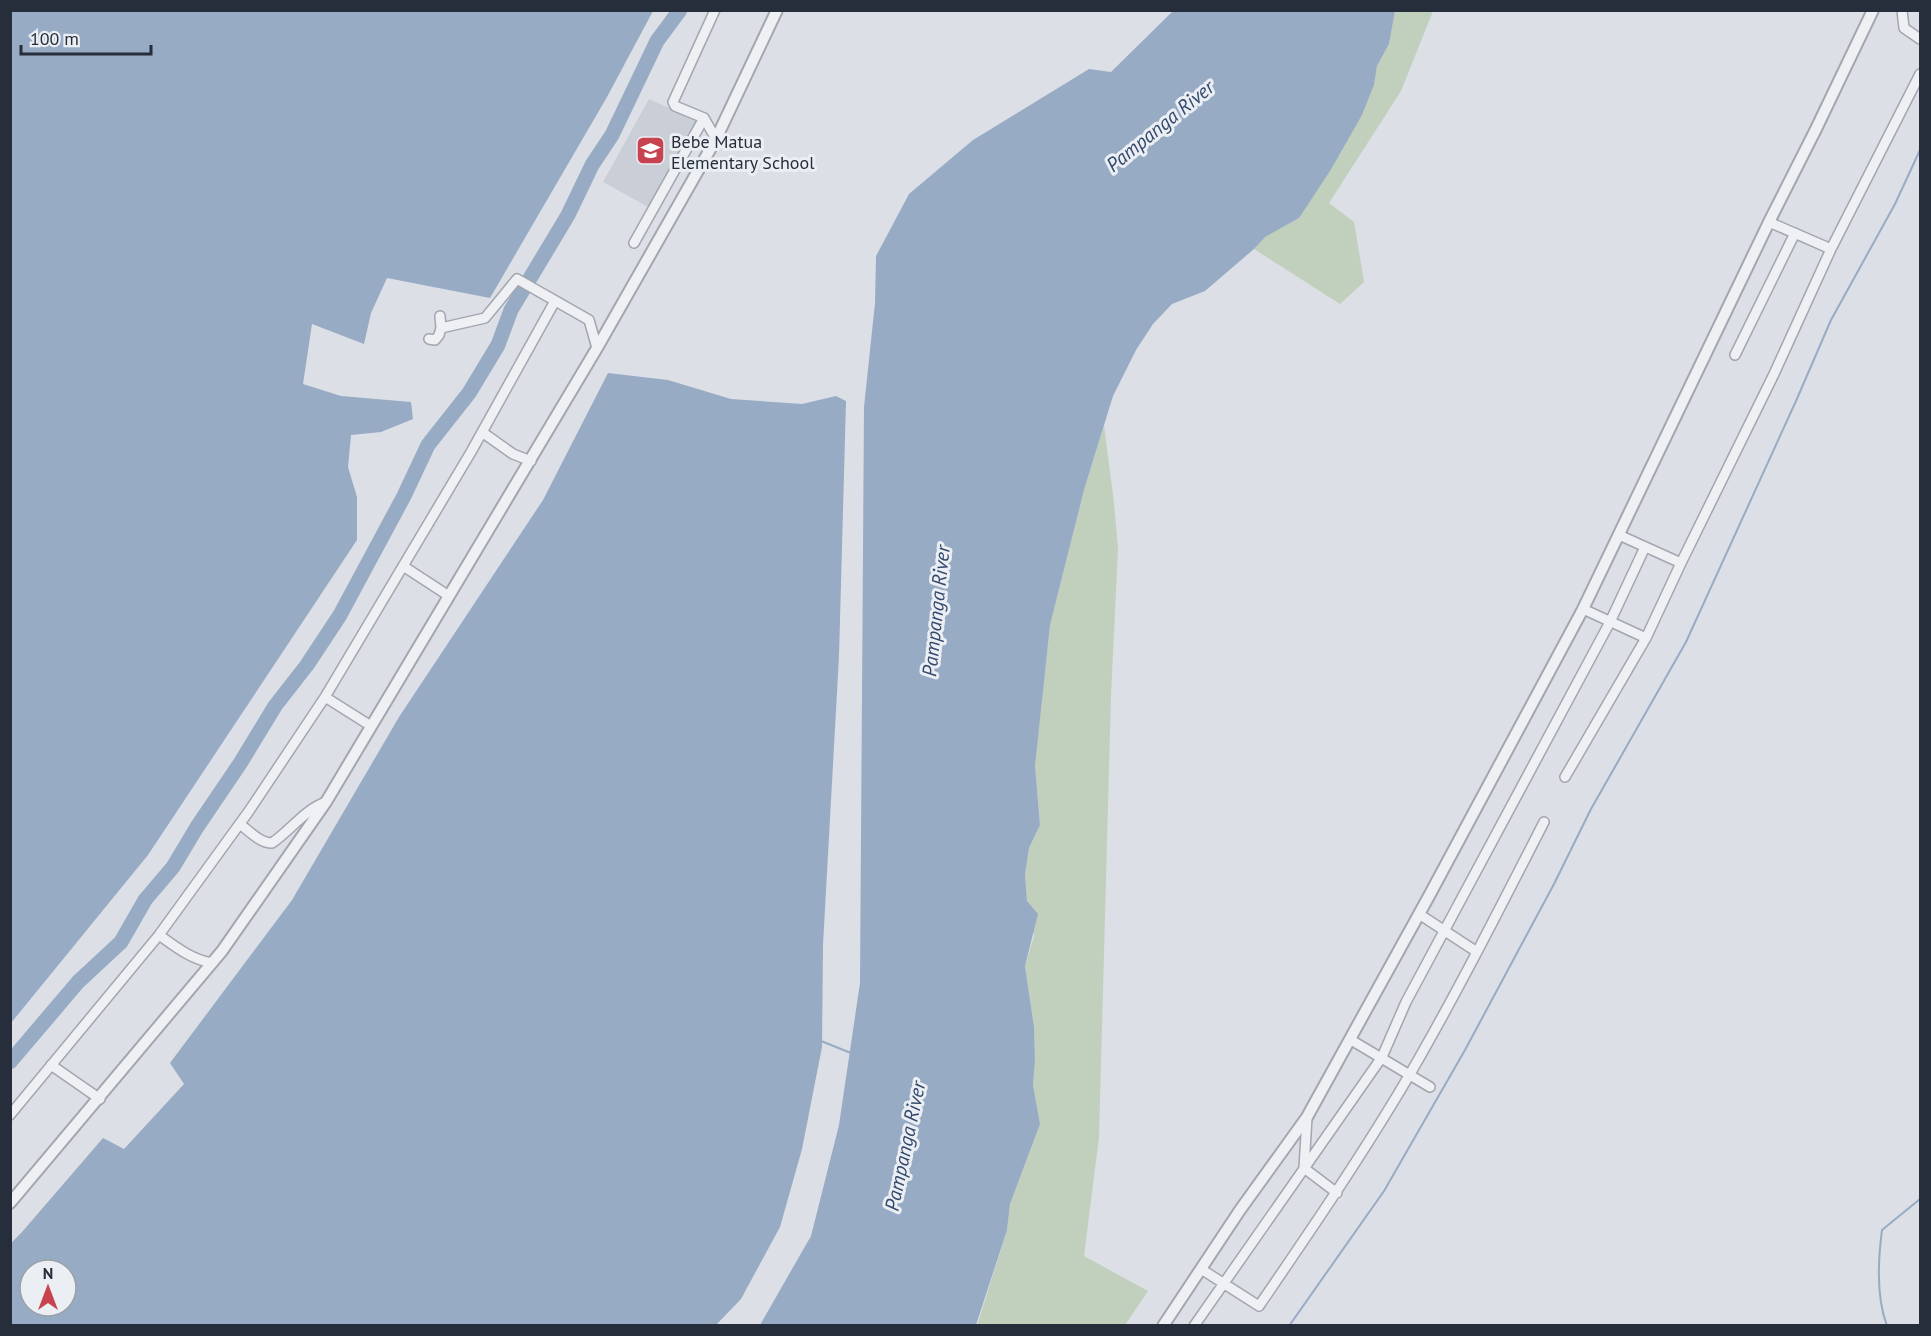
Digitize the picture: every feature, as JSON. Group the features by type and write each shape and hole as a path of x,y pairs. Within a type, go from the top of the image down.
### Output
{"street":[{"path":"715,10 673,102 675,106 704,118 716,139"},
{"path":"10,1203 100,1099 212,963 326,802 597,348 716,139 777,10"},
{"path":"1163,1326 1240,1210 1308,1117 1419,914 1583,609 1873,10"},
{"path":"1902,10 1904,28 1920,39"},
{"path":"1565,777 1646,638 1774,374 1831,249 1920,74"},
{"path":"634,243 704,118"},
{"path":"1769,222 1831,249"},
{"path":"1735,354 1795,233"},
{"path":"441,328 485,318 517,279 589,320 597,348"},
{"path":"10,1115 159,935 240,824 325,697 482,432 555,301"},
{"path":"429,339 435,340 439,335 440,316"},
{"path":"482,432 513,454 531,460"},
{"path":"1619,535 1681,563"},
{"path":"1194,1326 1382,1057 1406,1002 1610,622 1645,547"},
{"path":"403,566 449,596"},
{"path":"1583,609 1646,638"},
{"path":"325,697 371,726"},
{"path":"240,824 260,840 272,843 317,805 326,802"},
{"path":"1201,1269 1259,1306 1337,1193 1410,1074 1478,952 1544,822"},
{"path":"1419,914 1478,952"},
{"path":"159,935 198,961 212,963"},
{"path":"1351,1040 1430,1088"},
{"path":"51,1065 100,1099"},
{"path":"1304,1168 1308,1117"},
{"path":"1304,1168 1337,1193"}],"shaded area":[{"name":"Bebe Matua Elementary School","path":"649,99 698,121 650,208 603,182"}],"green space":[{"path":"1395,11 1433,11 1401,91 1329,203 1354,222 1364,282 1340,304 1254,249 1264,237 1299,218 1362,115 1374,85 1377,66 1389,44"},
{"path":"1104,426 1118,549 1111,695 1099,1137 1084,1256 1148,1291 1125,1325 977,1326 1007,1230 1010,1204 1040,1124 1033,1085 1034,1027 1025,966 1034,936 1027,901 1025,874 1029,848 1040,825 1035,766 1050,625 1084,490"}],"water":[{"path":"11,10 653,11 607,97 490,298 387,278 371,313 364,344 312,324 303,384 341,396 411,402 413,419 381,432 351,435 348,467 357,497 357,540 148,855 11,1023"},
{"name":"Pampanga River","path":"1173,11 1395,11 1389,44 1377,66 1374,85 1362,115 1330,171 1299,218 1265,237 1205,291 1172,304 1153,324 1136,350 1113,396 1084,490 1050,625 1035,766 1040,825 1029,848 1025,874 1027,901 1038,914 1025,966 1034,1027 1033,1085 1040,1124 1010,1204 1007,1230 976,1325 760,1325 811,1236 839,1125 860,983 864,407 875,303 876,256 909,194 973,140 1089,69 1111,72"},
{"path":"608,373 668,380 731,399 802,404 836,396 846,401 839,656 823,945 822,1047 802,1149 780,1227 741,1299 715,1326 11,1325 11,1243 103,1138 124,1149 184,1084 170,1063 292,900 399,717 543,500"}],"waterway":[{"path":"10,1062 78,982 121,942 145,900 173,867 275,706 307,665 340,615 404,496 428,445 469,393 498,345 511,310 568,215 592,165 612,135 657,41 680,10"},
{"path":"1289,1326 1384,1191 1465,1050 1554,884 1591,809 1686,642 1831,320 1895,204 1920,150"},
{"path":"821,1041 851,1053"},
{"path":"1887,1326 1883,1315 1879,1278 1882,1230 1920,1199"}],"place":[{"name":"Bebe Matua Elementary School","path":"650,151"}]}
